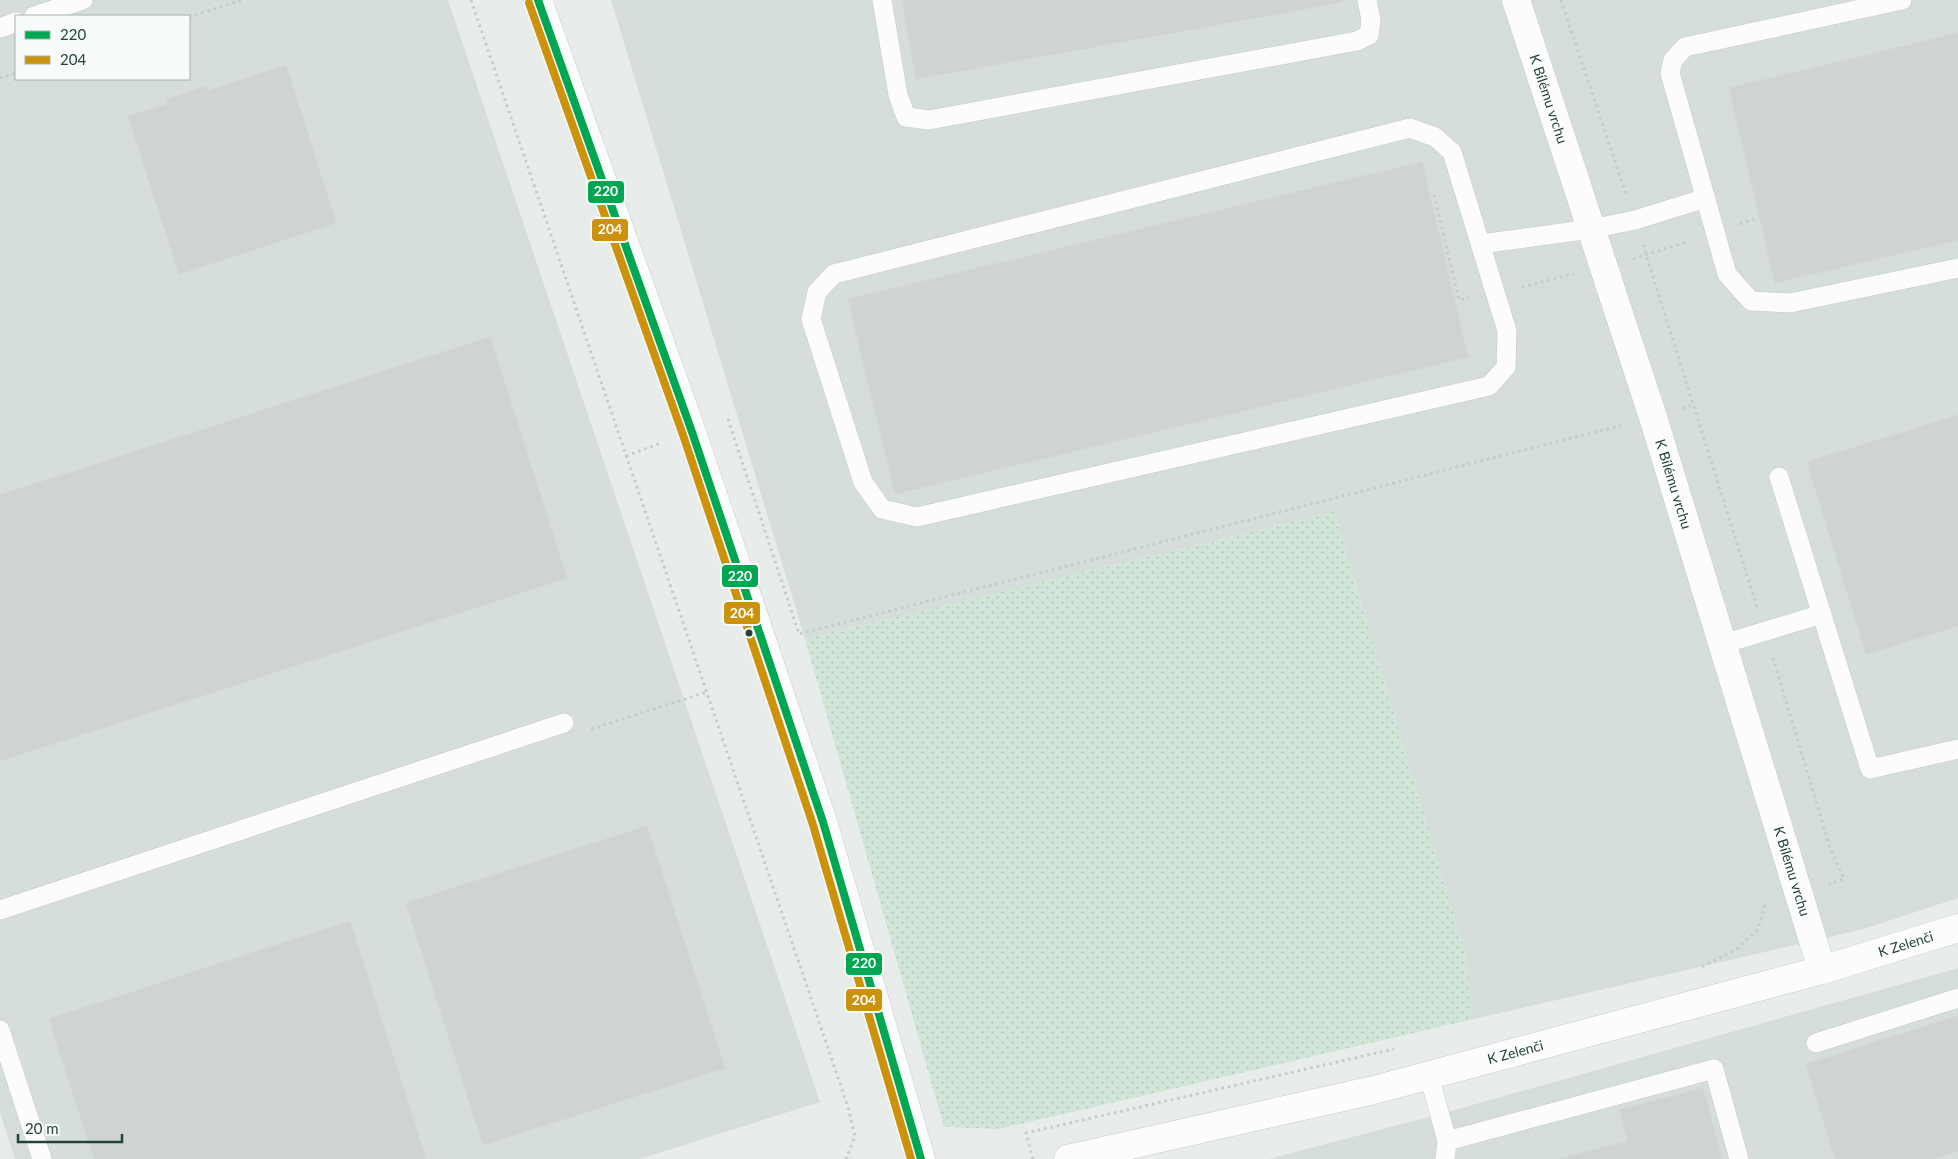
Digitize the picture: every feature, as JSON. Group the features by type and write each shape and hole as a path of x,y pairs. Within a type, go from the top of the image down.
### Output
{"street":[{"path":"538,0 692,432 823,822 874,991 921,1159"},
{"name":"K Bílému vrchu","path":"1516,0 1653,417 1822,970"},
{"name":"K Zelenči","path":"1068,1159 1429,1075 1822,970 1958,928"}],"lane":[{"path":"37,15 83,0"},
{"path":"882,0 898,95 906,117 929,120 1357,41 1369,35 1371,20 1367,0"},
{"path":"1902,0 1685,47 1673,60 1670,73 1727,274 1751,301 1790,303 1958,268"},
{"path":"0,28 15,22"},
{"path":"1410,128 1435,136 1452,152 1481,244 1507,331 1506,367 1489,386 917,517 882,509 863,482 811,319 817,292 834,274 1410,128"},
{"path":"1481,244 1591,229 1635,220 1706,198"},
{"path":"1779,478 1870,769 1958,749"},
{"path":"1723,644 1822,614"},
{"path":"0,910 564,723"},
{"path":"1816,1043 1958,998"},
{"path":"0,1030 42,1159"},
{"path":"1429,1075 1446,1150 1714,1069 1739,1159"}],"path":[{"path":"190,17 242,0"},
{"path":"471,0 848,1107 856,1136 846,1159"},
{"path":"1561,0 1635,220 1765,631 1830,848 1844,879 1774,901 1765,906 1758,929 1737,949 1697,970"},
{"path":"0,78 15,73"},
{"path":"728,419 798,634 1653,417 1693,404"},
{"path":"626,456 661,443"},
{"path":"564,723 584,732 707,692"},
{"path":"1033,1159 1026,1133 1404,1046"}],"shaded area":[{"path":"0,0 448,0 820,1102 640,1159 15,1159 0,1113"},
{"path":"611,0 1958,0 1958,898 1864,929 1470,1020 1467,960 1334,512 805,639"},
{"path":"1958,968 1958,1159 1269,1159 1451,1111"}],"green space":[{"path":"1334,512 1467,960 1470,1020 999,1129 944,1127 805,639"}],"building":[{"path":"902,0 1342,0 1343,2 916,79"},
{"path":"1958,33 1958,240 1855,264 1809,69"},
{"path":"286,65 336,223 179,274 128,116 168,104 167,99 206,86 207,91"},
{"path":"1809,69 1855,264 1775,283 1729,88"},
{"path":"1422,162 1468,357 895,494 848,299"},
{"path":"490,337 567,578 0,761 0,495"},
{"path":"1958,415 1958,626 1866,654 1807,462"},
{"path":"647,826 725,1068 483,1145 406,903"},
{"path":"350,921 426,1159 94,1159 49,1019"},
{"path":"1958,1016 1958,1151 1932,1159 1835,1159 1806,1064"},
{"path":"1703,1088 1722,1159 1559,1159 1628,1141 1620,1110"}],"transit line":[{"name":"220","path":"538,0 692,432 823,822 921,1159"},
{"name":"204","path":"529,3 683,435 813,825 911,1159"}]}
